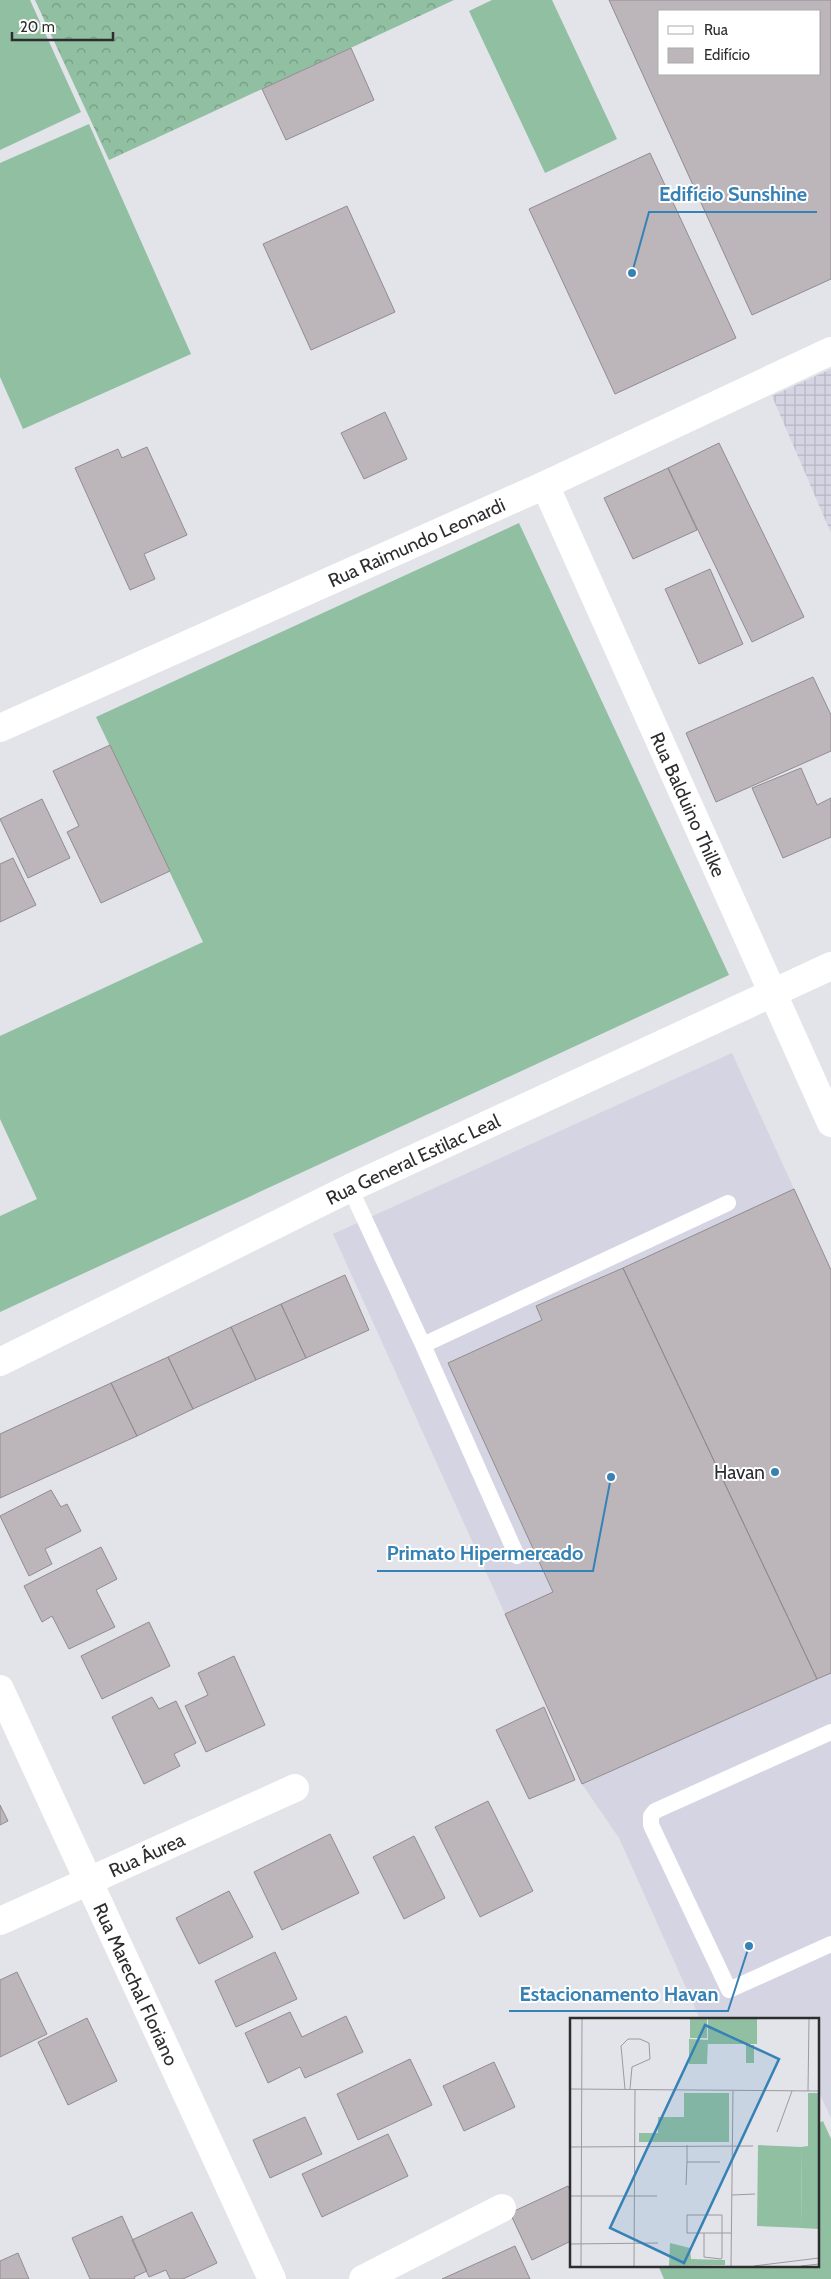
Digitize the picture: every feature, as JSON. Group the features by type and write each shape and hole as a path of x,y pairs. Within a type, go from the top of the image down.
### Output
{"street":[{"name":"Rua Raimundo Leonardi","path":"0,728 545,485 831,351"},
{"name":"Rua Balduino Thilke","path":"545,485 831,1123"},
{"name":"Rua General Estilac Leal","path":"0,1362 350,1188 831,966"},
{"name":"Rua Marechal Floriano","path":"0,1689 272,2279"},
{"name":"Rua Áurea","path":"0,1920 295,1788"},
{"path":"363,2279 502,2208"}],"lane":[{"path":"350,1188 423,1345 517,1556"},
{"path":"423,1345 728,1203"},
{"path":"831,1732 655,1811 651,1816 651,1825 729,1990 831,1944"}],"shaded area":[{"path":"831,369 831,533 772,396"},
{"path":"732,1053 831,1270 831,2118 818,2090 818,2018 700,2018 619,1838 582,1784 333,1234"}],"green space":[{"path":"0,0 30,0 81,112 0,150"},
{"path":"35,0 454,0 109,160"},
{"path":"492,0 552,0 617,139 545,173 469,11"},
{"path":"89,124 191,354 23,429 0,377 0,163"},
{"path":"519,523 729,975 0,1312 0,1216 37,1199 0,1119 0,1036 203,942 96,717"},
{"path":"823,2121 831,2139 831,2279 664,2279 658,2266 818,2266 818,2124"}],"building":[{"path":"609,0 831,0 831,279 752,315"},
{"path":"351,48 374,100 286,140 262,89"},
{"path":"650,153 736,338 615,394 529,209"},
{"path":"347,206 395,312 311,350 263,244"},
{"path":"385,412 407,459 364,479 341,433"},
{"path":"719,443 804,617 752,642 668,468"},
{"path":"147,447 187,535 144,554 155,579 130,590 75,468 118,449 122,458"},
{"path":"668,468 697,530 633,559 604,498"},
{"path":"710,569 743,644 699,664 665,589"},
{"path":"813,677 831,715 831,751 716,802 686,733"},
{"path":"110,745 170,871 101,903 67,832 79,826 53,771"},
{"path":"801,768 817,805 831,798 831,837 783,858 752,788"},
{"path":"42,799 70,858 28,878 0,819"},
{"path":"13,858 36,905 0,922 0,864"},
{"name":"Havan","path":"794,1189 831,1270 831,1673 817,1679 623,1268"},
{"path":"623,1268 817,1679 582,1784 505,1614 553,1592 448,1363 542,1320 536,1306"},
{"path":"345,1275 369,1330 306,1358 281,1304"},
{"path":"281,1304 306,1358 256,1380 231,1327"},
{"path":"231,1327 256,1380 193,1409 168,1357"},
{"path":"168,1357 193,1409 137,1436 111,1383"},
{"path":"111,1383 137,1436 0,1498 0,1434"},
{"path":"51,1490 61,1507 67,1504 81,1531 45,1549 52,1564 29,1576 0,1516"},
{"path":"101,1547 117,1579 96,1590 115,1627 69,1649 52,1616 42,1622 24,1586"},
{"path":"149,1622 170,1666 102,1699 81,1656"},
{"path":"234,1656 265,1725 206,1752 185,1706 208,1695 198,1673"},
{"path":"152,1697 159,1709 176,1701 196,1743 174,1754 180,1766 144,1784 112,1717"},
{"path":"544,1707 575,1780 529,1799 496,1730"},
{"path":"488,1801 533,1891 480,1917 435,1827"},
{"path":"0,1805 8,1821 0,1825"},
{"path":"330,1834 359,1893 282,1930 254,1872"},
{"path":"414,1836 445,1898 404,1919 373,1857"},
{"path":"229,1891 253,1937 199,1964 176,1918"},
{"path":"275,1952 297,1999 236,2027 215,1981"},
{"path":"17,1972 47,2034 0,2057 0,1980"},
{"path":"290,2012 302,2037 346,2016 363,2052 305,2078 300,2067 268,2083 245,2033"},
{"path":"87,2018 117,2081 68,2105 38,2042"},
{"path":"410,2059 432,2105 358,2140 337,2094"},
{"path":"494,2062 515,2107 464,2131 443,2086"},
{"path":"305,2117 322,2154 270,2178 253,2140"},
{"path":"388,2134 408,2176 322,2217 302,2174"},
{"path":"568,2186 570,2190 570,2241 532,2260 510,2213"},
{"path":"192,2212 217,2263 183,2279 170,2279 166,2270 149,2277 132,2240"},
{"path":"122,2216 147,2271 134,2277 135,2279 90,2279 72,2238"},
{"path":"515,2246 530,2279 442,2279"},
{"path":"18,2253 29,2279 0,2279 0,2261"}],"place":[{"name":"Edifício Sunshine","path":"632,273"},
{"name":"Havan","path":"775,1472"},
{"name":"Primato Hipermercado","path":"611,1477"},
{"name":"Estacionamento Havan","path":"749,1946"}]}
